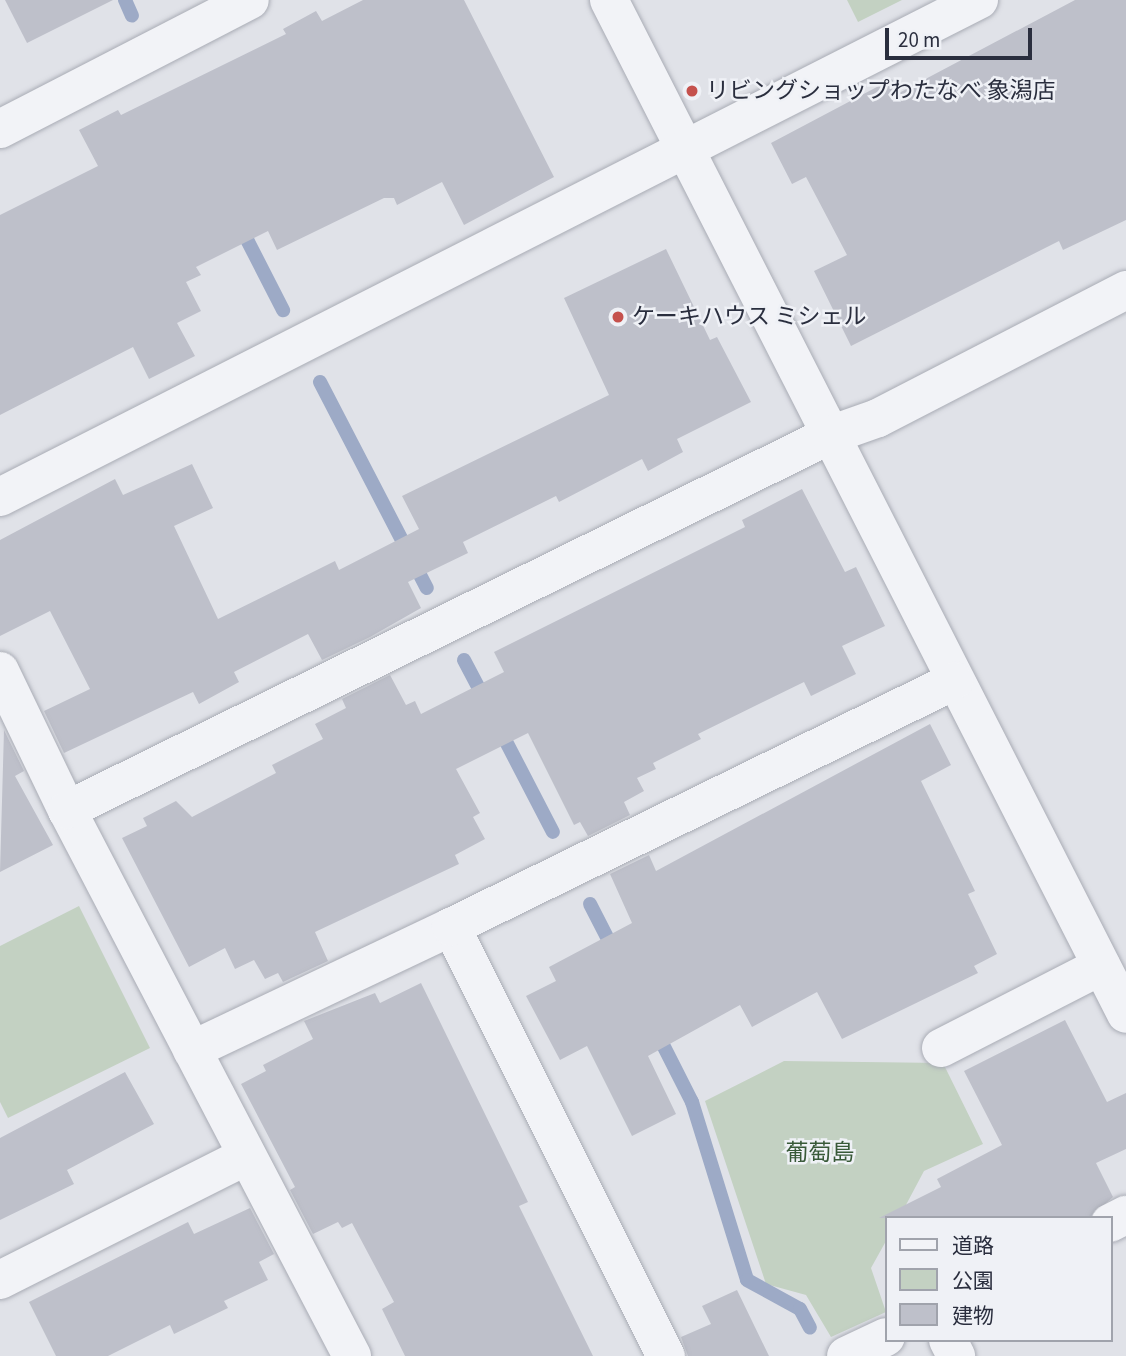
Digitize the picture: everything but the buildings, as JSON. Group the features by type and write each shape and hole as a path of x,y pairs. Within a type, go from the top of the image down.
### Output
{"street":[{"path":"0,129 250,0"},
{"path":"609,0 1126,1014"},
{"path":"0,496 687,153 979,0"},
{"path":"67,810 830,435 878,418 1126,290"},
{"path":"0,671 67,810 352,1356"},
{"path":"192,1050 451,927 954,681"},
{"path":"451,927 666,1356"},
{"path":"941,1048 1101,965"},
{"path":"0,1280 247,1156"},
{"path":"846,1356 884,1338"}],"green space":[{"path":"847,0 902,0 858,22"},
{"path":"79,906 150,1048 8,1118 0,1102 0,946"},
{"name":"葡萄島","path":"784,1061 943,1063 983,1144 924,1171 900,1216 884,1216 884,1245 871,1268 884,1313 831,1337 806,1295 766,1284 705,1101"}],"waterway":[{"path":"125,0 132,16"},
{"path":"239,224 283,310"},
{"path":"320,382 427,588"},
{"path":"464,660 485,700"},
{"path":"499,728 553,832"},
{"path":"590,904 614,951"},
{"path":"656,1031 692,1102 747,1280 800,1309 810,1328"}],"place":[{"name":"リビングショップわたなべ 象潟店","path":"692,91"},
{"name":"ケーキハウス ミシェル","path":"618,317"}]}
